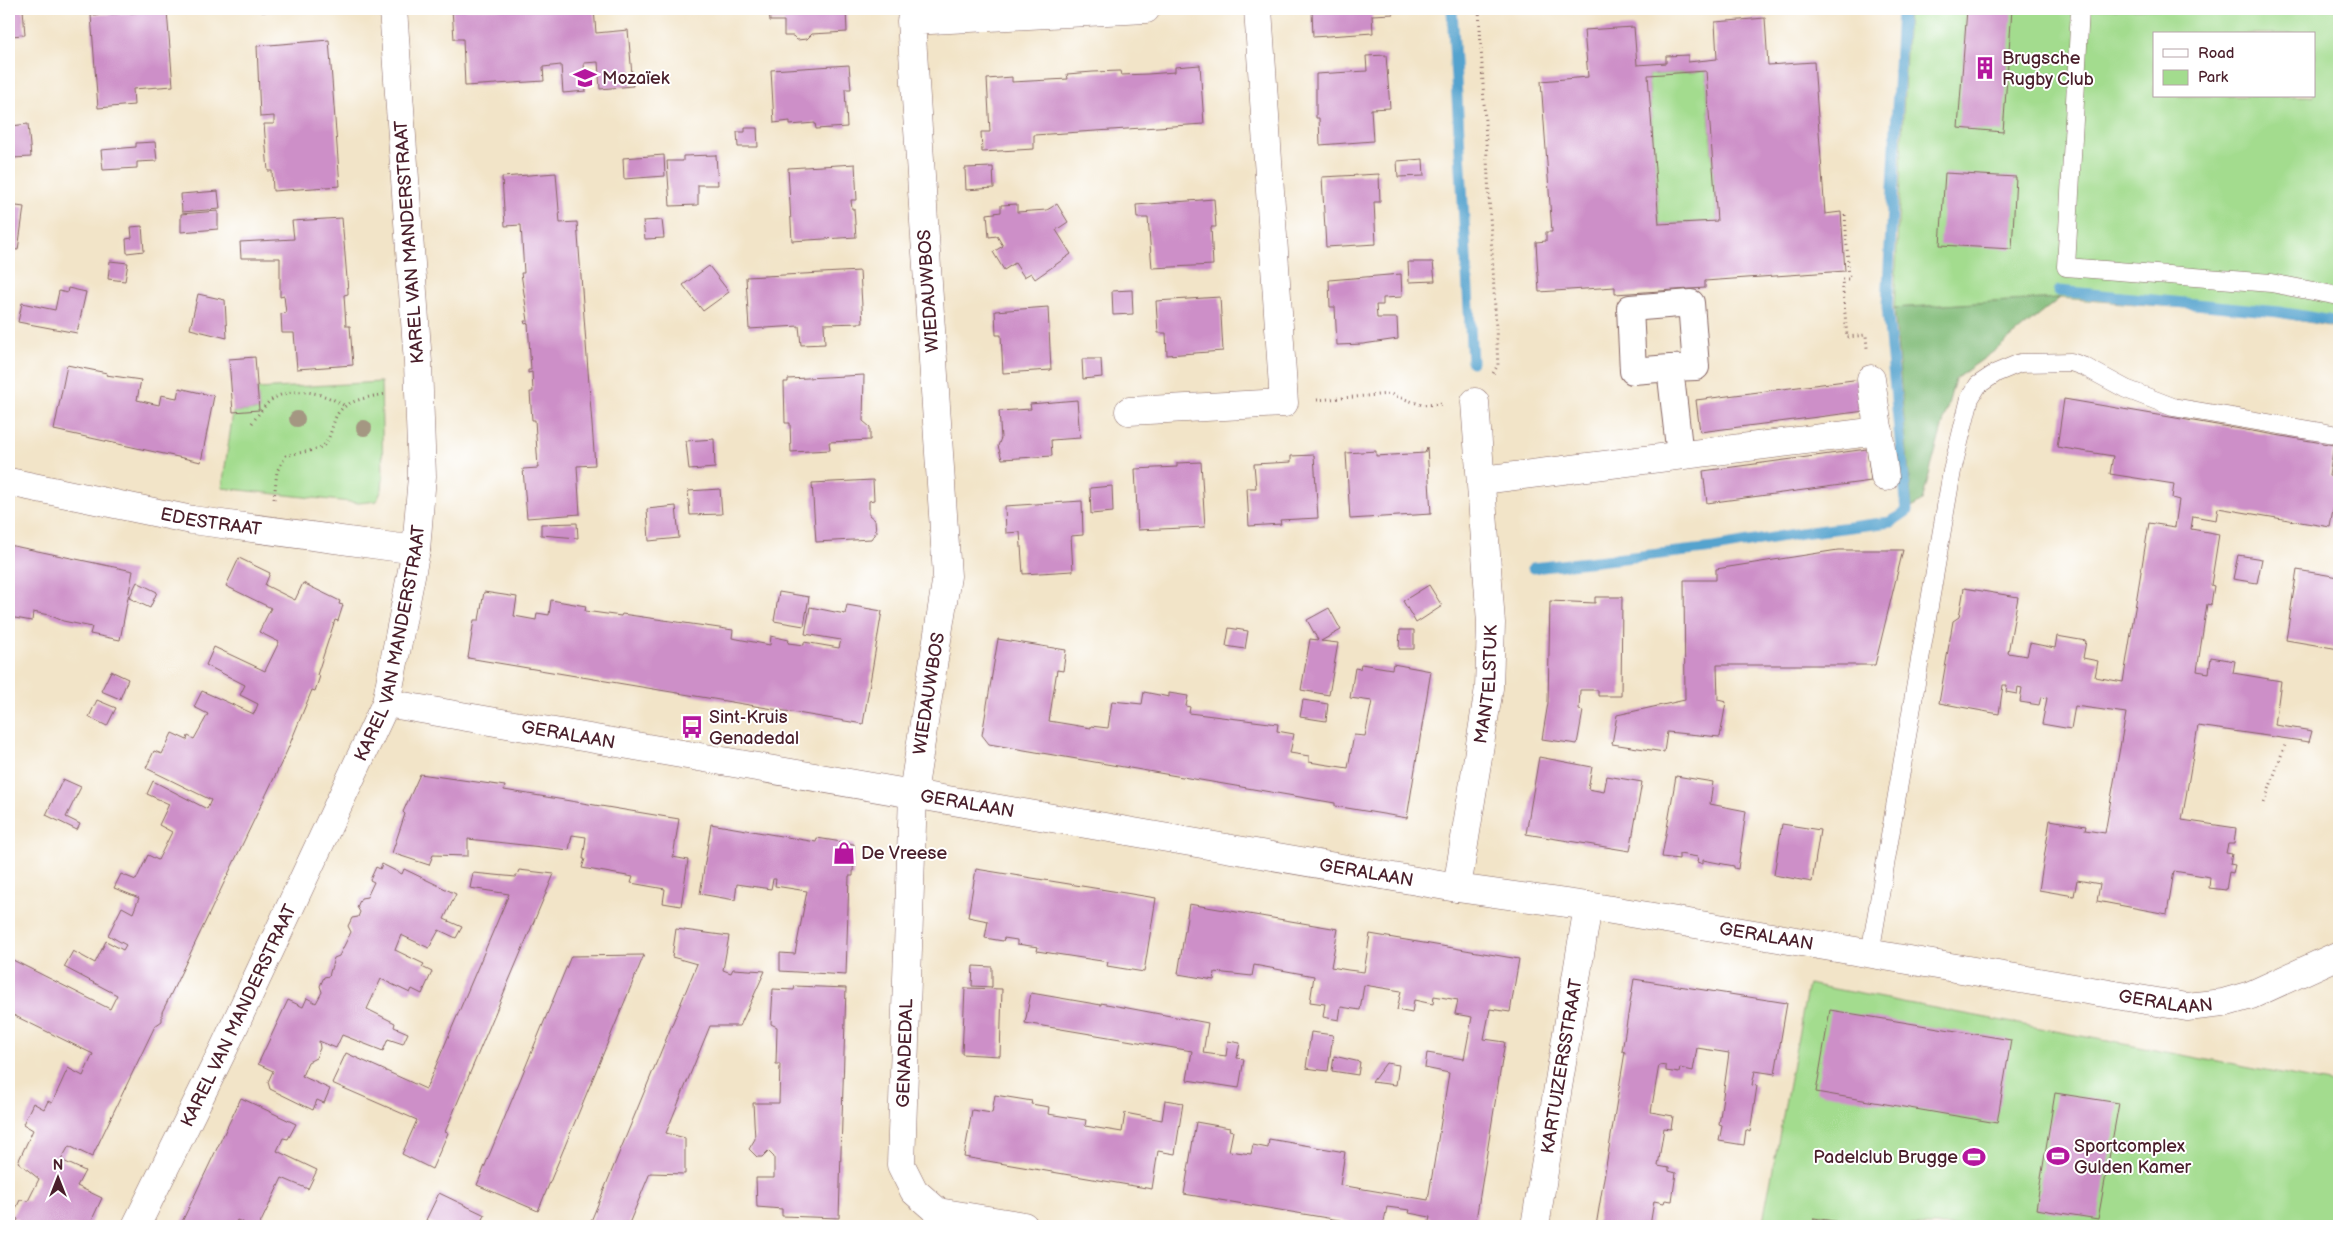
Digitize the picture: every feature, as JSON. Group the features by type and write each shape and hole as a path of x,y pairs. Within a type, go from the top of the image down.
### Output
{"street":[{"name":"KAREL VAN MANDERSTRAAT","path":"136,1226 228,1040 386,703 416,550 422,476 419,392 393,9"},
{"name":"WIEDAUWBOS","path":"913,793 947,576 911,21 1146,9"},
{"path":"1129,411 1284,403 1258,9"},
{"path":"1670,368 1680,456"},
{"path":"1871,379 1885,477"},
{"name":"MANTELSTUK","path":"1457,888 1489,688 1490,623 1482,480 1475,402"},
{"path":"1482,480 1879,431"},
{"name":"EDESTRAAT","path":"9,482 192,520 416,550"},
{"name":"GERALAAN","path":"386,703 1457,888 1588,906 2186,1007 2223,1003 2251,995 2339,955"},
{"name":"GENADEDAL","path":"913,793 901,1165 914,1191 938,1212 1024,1226"},
{"name":"KARTUIZERSSTRAAT","path":"1535,1226 1588,906"}],"lane":[{"path":"2080,9 2066,267 2271,283 2339,296"},
{"path":"1870,954 1952,471 1970,398 1978,385 1996,373 2020,363 2071,362 2085,367 2126,390 2173,407 2339,435"}],"path":[{"path":"1284,403 1390,394 1422,404 1475,402 1498,365 1479,9"},
{"path":"1845,215 1849,279 1842,279 1847,337 1866,335 1871,379"},
{"path":"252,423 272,400 288,394 302,392 318,393 346,406"},
{"path":"274,493 277,471 286,456 324,445 336,415 346,406 364,397 419,392"},
{"path":"2264,803 2285,745"}],"green space":[{"path":"1908,9 2339,9 2339,328 2264,314 2060,298 1894,308"},
{"path":"1706,71 1717,221 1659,224 1648,75"},
{"path":"2060,298 1993,352 1955,379 1922,501 1912,508 1894,308"},
{"path":"381,382 383,479 382,489 377,501 359,503 222,488 233,412 259,410 257,389"},
{"name":"Sportcomplex Gulden Kamer","path":"1808,984 2339,1085 2339,1226 1762,1226"}],"building":[{"path":"9,9 23,9 25,35 9,36"},
{"path":"262,9 281,9 281,10 262,12"},
{"path":"452,9 594,9 596,33 628,30 633,86 600,89 598,62 584,63 586,91 563,93 561,65 543,67 544,81 465,86 463,39 454,39"},
{"path":"769,9 846,9 847,32 812,34 807,39 797,40 793,36 784,36 784,21 770,21"},
{"path":"1317,9 1393,9 1393,14 1372,15 1373,33 1313,37 1312,11 1317,11"},
{"name":"Brugsche Rugby Club","path":"1967,9 2012,9 2003,132 1958,128"},
{"path":"167,11 173,86 133,89 134,105 98,108 91,15"},
{"path":"1765,18 1768,65 1814,62 1825,214 1841,212 1845,271 1705,281 1705,288 1615,294 1615,287 1539,292 1536,242 1546,241 1546,232 1552,232 1541,81 1588,77 1584,30 1634,27 1637,65 1666,63 1666,56 1688,55 1688,62 1717,59 1715,22","holes":["1706,71 1717,221 1659,224 1648,75"]},
{"path":"329,40 340,186 273,191 272,171 268,171 264,124 274,124 274,116 260,117 257,46"},
{"path":"1386,55 1390,108 1371,109 1373,141 1320,145 1319,118 1316,118 1316,74 1367,71 1366,56"},
{"path":"849,65 851,89 845,89 847,127 816,129 815,123 790,125 790,121 774,123 771,70"},
{"path":"1200,65 1204,124 1034,135 1034,149 982,152 981,132 990,132 987,79 1012,77 1012,82 1068,79 1067,74 1120,71 1121,75 1148,74 1175,72 1175,67"},
{"path":"9,115 11,126 28,124 31,157 13,158 14,161 9,161"},
{"path":"745,128 757,128 758,147 738,147 737,132 745,132"},
{"path":"155,142 157,161 137,162 137,168 103,170 101,150 136,147 136,143"},
{"path":"664,155 665,176 624,179 623,158"},
{"path":"716,155 718,185 698,185 698,205 670,206 667,161 683,161 683,156"},
{"path":"1423,159 1424,176 1398,177 1397,161"},
{"path":"855,164 857,200 851,200 852,209 854,209 856,237 792,241 788,168"},
{"path":"993,167 994,188 966,190 965,168"},
{"path":"556,173 560,223 577,222 595,465 577,466 580,514 527,518 523,469 538,468 535,420 532,420 530,392 533,392 532,372 528,373 528,370 531,370 528,323 525,324 524,321 528,321 521,273 524,273 521,225 505,226 502,177"},
{"path":"1945,173 2016,177 2012,249 1940,245"},
{"path":"1379,174 1380,202 1374,202 1376,244 1326,247 1322,177"},
{"path":"218,191 220,209 182,212 181,194"},
{"path":"1214,199 1216,227 1211,227 1213,265 1152,268 1148,218 1137,218 1136,205"},
{"path":"1017,204 1017,212 1047,210 1057,204 1068,222 1056,230 1071,254 1035,279 1031,273 1024,277 1015,263 1004,270 993,252 1003,246 997,236 989,237 987,214 1001,212 1001,205"},
{"path":"9,205 24,207 18,250 9,249"},
{"path":"218,211 218,229 181,232 181,214"},
{"path":"342,218 348,291 348,294 344,295 346,326 350,326 353,365 297,369 294,333 282,333 281,314 286,313 284,296 280,297 280,258 241,258 240,242 294,239 292,221"},
{"path":"662,220 664,238 645,239 643,221"},
{"path":"142,226 144,251 127,253 126,239 132,238 131,227"},
{"path":"110,261 128,263 125,281 108,279"},
{"path":"1408,262 1433,262 1435,281 1409,282"},
{"path":"709,266 729,292 703,311 683,285"},
{"path":"860,271 863,323 824,324 825,344 801,345 799,326 749,329 746,277"},
{"path":"1401,274 1402,297 1383,298 1383,305 1376,305 1377,318 1397,318 1398,339 1363,344 1337,345 1335,307 1330,307 1329,280"},
{"path":"68,288 86,292 77,333 18,322 22,303 55,310 59,291 67,293"},
{"path":"1132,290 1133,314 1113,315 1112,291"},
{"path":"198,294 225,300 227,338 190,329"},
{"path":"1220,297 1223,351 1167,355 1166,333 1158,333 1156,301"},
{"path":"1048,307 1051,370 1003,373 1001,335 996,335 995,311"},
{"path":"255,357 259,410 233,412 229,359"},
{"path":"1082,359 1101,359 1102,377 1083,379"},
{"path":"67,365 107,373 106,375 141,380 137,400 159,405 161,395 177,398 179,388 214,396 201,462 54,430"},
{"path":"864,375 863,421 870,427 870,440 829,442 830,450 791,452 790,423 785,423 784,382 788,382 788,379"},
{"path":"1861,379 1865,411 1700,432 1696,400"},
{"path":"2064,399 2334,445 2329,476 2339,478 2330,527 2218,508 2216,520 2193,516 2191,529 2219,534 2211,585 2214,586 2211,605 2207,604 2197,671 2209,673 2211,657 2235,661 2233,673 2281,681 2275,725 2312,731 2309,742 2198,726 2182,820 2236,828 2234,844 2228,844 2226,853 2232,854 2230,864 2235,865 2233,873 2229,872 2226,890 2209,888 2210,877 2174,871 2167,914 2097,901 2100,884 2077,880 2074,896 2039,890 2050,820 2086,826 2085,830 2105,833 2126,713 2075,706 2071,729 2042,724 2047,698 2041,697 2039,705 2020,702 2022,688 2018,687 2017,694 2006,692 2007,685 2003,685 1999,714 1939,703 1953,621 1959,617 1964,588 2018,597 2008,653 2027,656 2030,643 2055,648 2057,636 2086,641 2083,658 2098,661 2095,677 2123,682 2149,523 2175,527 2179,500 2172,498 2174,484 2110,474 2113,456 2057,447"},
{"path":"1077,400 1080,438 1051,440 1052,456 1002,459 998,446 1001,438 999,411 1031,409 1030,404"},
{"path":"714,439 715,468 689,470 686,441"},
{"path":"1427,447 1431,514 1350,519 1346,453 1376,451 1376,456 1425,453"},
{"path":"1867,449 1871,481 1707,503 1703,471"},
{"path":"1314,455 1318,518 1280,520 1281,524 1249,526 1247,488 1256,488 1254,464 1291,462 1291,456"},
{"path":"1201,462 1205,527 1138,530 1135,469 1177,467 1177,463"},
{"path":"873,480 874,500 869,501 869,515 875,520 876,532 871,539 816,542 812,483"},
{"path":"1112,486 1113,512 1091,514 1090,488"},
{"path":"720,489 722,514 690,515 688,491"},
{"path":"1082,501 1083,535 1071,536 1073,571 1023,574 1020,532 1006,533 1005,506"},
{"path":"676,506 679,538 649,541 647,509"},
{"path":"577,523 578,538 541,535 541,524"},
{"path":"9,545 133,571 120,640 90,634 92,627 63,621 49,615 33,612 32,621 9,617"},
{"path":"1838,550 1903,550 1875,665 1717,665 1718,700 1726,702 1720,737 1667,732 1664,752 1612,744 1617,715 1685,700 1684,580 1716,580 1716,569"},
{"path":"2238,555 2262,559 2257,583 2233,579"},
{"path":"239,558 270,573 265,585 295,600 303,583 340,601 339,604 343,605 338,621 335,620 317,675 320,676 315,691 312,690 287,751 162,1012 162,1021 155,1026 92,1157 69,1146 61,1160 85,1171 77,1186 102,1198 89,1226 15,1226 18,1219 12,1217 20,1200 28,1201 39,1179 18,1162 33,1130 23,1124 33,1103 44,1109 48,1101 52,1103 68,1068 83,1076 93,1054 9,1013 9,958 110,1009 117,995 64,967 73,951 95,963 106,941 123,950 126,945 108,935 122,907 133,913 139,898 114,888 121,874 136,880 148,855 158,860 172,832 159,825 169,804 147,794 153,781 207,809 211,800 146,768 154,751 162,754 172,733 187,740 188,736 194,739 208,714 194,707 202,691 254,714 258,704 240,695 245,685 206,665 214,647 265,671 279,642 259,632 271,608 226,586"},
{"path":"2297,570 2339,577 2339,649 2286,640"},
{"path":"137,582 157,592 150,608 129,598"},
{"path":"1429,585 1442,606 1416,623 1403,601"},
{"path":"484,592 517,597 514,616 536,620 537,613 549,615 551,600 586,606 585,611 621,616 622,614 733,630 732,638 770,645 771,636 789,640 788,643 804,645 804,642 839,648 841,640 805,634 810,607 845,614 847,605 882,611 863,724 468,658 474,620 479,620"},
{"path":"779,592 809,597 804,626 774,621"},
{"path":"1595,597 1622,597 1621,696 1598,696 1598,690 1580,690 1579,710 1583,711 1577,744 1542,739 1548,703 1550,601 1595,603"},
{"path":"1329,608 1341,630 1321,641 1338,643 1329,695 1301,690 1310,639 1318,640 1307,620"},
{"path":"1229,628 1248,631 1245,649 1226,646"},
{"path":"1400,630 1414,630 1414,649 1399,649"},
{"path":"998,639 1066,650 1063,671 1057,670 1049,721 1091,728 1091,726 1108,728 1112,701 1142,704 1144,692 1169,697 1169,693 1188,696 1186,706 1190,707 1189,713 1278,724 1277,731 1294,734 1290,753 1309,756 1309,762 1348,768 1354,735 1365,736 1372,701 1350,698 1355,668 1360,669 1361,664 1392,669 1393,664 1431,671 1407,818 1335,806 1335,803 989,744 982,735"},
{"path":"111,671 128,679 120,699 101,691"},
{"path":"97,700 116,708 107,726 89,717"},
{"path":"1303,700 1328,704 1326,721 1300,717"},
{"path":"1539,757 1592,767 1588,789 1604,792 1607,776 1642,782 1630,851 1526,834"},
{"path":"420,774 505,786 504,790 679,819 673,857 688,860 681,906 663,903 665,889 631,883 633,877 582,868 585,859 583,859 586,837 572,835 569,850 468,839 468,856 433,855 429,865 392,853 405,814 403,812"},
{"path":"1676,776 1713,782 1710,804 1746,811 1738,869 1734,868 1734,866 1703,860 1703,864 1697,862 1698,857 1679,854 1679,859 1662,857"},
{"path":"63,779 81,787 66,817 80,824 77,830 46,815"},
{"path":"711,824 816,842 817,838 854,844 853,876 849,876 846,975 780,971 780,953 795,954 807,891 775,886 776,879 773,879 771,889 737,884 735,900 700,894"},
{"path":"1782,824 1820,830 1812,882 1774,875"},
{"path":"382,864 402,874 404,869 456,894 444,919 462,927 456,938 439,930 429,948 401,935 395,950 424,964 422,967 432,972 422,994 412,989 410,993 381,979 367,1009 395,1023 394,1027 408,1033 403,1044 388,1039 383,1051 342,1035 336,1048 319,1041 320,1048 316,1058 308,1062 302,1076 330,1089 324,1103 317,1100 313,1110 270,1089 268,1082 273,1071 258,1064 288,1000 303,1007 307,998 316,1003 322,992 320,986 324,977 329,976 334,958 339,956 351,932 348,926 352,918 358,917 360,912 357,907 361,898 367,897 374,882 370,880 376,867 380,869"},
{"path":"976,869 1156,898 1144,972 1107,966 1108,962 1037,951 1038,947 1017,944 1017,940 1004,938 1003,941 985,938 988,921 968,917"},
{"path":"519,870 554,874 445,1132 448,1133 432,1169 402,1154 417,1120 332,1083 346,1053 426,1089 509,894 470,888 473,873 516,877"},
{"path":"1189,904 1338,929 1331,967 1348,970 1364,972 1370,934 1519,959 1510,1012 1490,1009 1484,1039 1505,1042 1475,1226 1428,1226 1430,1217 1409,1213 1410,1210 1387,1207 1383,1226 1375,1226 1184,1194 1196,1122 1230,1128 1229,1130 1233,1131 1229,1151 1251,1154 1253,1145 1268,1148 1269,1139 1345,1152 1340,1185 1428,1200 1449,1073 1425,1068 1427,1053 1464,1059 1472,1017 1455,1014 1458,1000 1434,996 1433,1004 1414,1000 1412,1013 1397,1010 1401,991 1364,985 1360,1010 1341,1007 1339,1020 1323,1017 1325,1004 1310,1002 1314,976 1254,965 1252,976 1215,972 1214,980 1178,974"},
{"path":"676,929 729,936 723,970 731,973 733,969 765,971 740,1026 710,1026 666,1133 685,1138 685,1174 650,1173 628,1226 589,1226 697,964 672,957"},
{"path":"644,955 538,1211 477,1185 571,956"},
{"path":"973,966 992,967 992,987 972,986"},
{"path":"1634,979 1787,1003 1775,1074 1755,1071 1752,1085 1757,1086 1750,1132 1746,1130 1744,1145 1719,1141 1722,1126 1719,1125 1729,1053 1697,1048 1693,1071 1680,1068 1679,1073 1666,1071 1666,1066 1659,1065 1651,1112 1673,1116 1671,1129 1664,1128 1658,1166 1669,1168 1669,1171 1676,1173 1672,1201 1665,1200 1664,1203 1654,1201 1650,1226 1596,1226 1625,1052 1622,1051"},
{"path":"795,986 846,988 839,1218 782,1216 782,1209 757,1207 756,1178 774,1178 774,1157 768,1151 762,1157 757,1157 749,1149 755,1139 753,1103 779,1103 780,1064 776,1064 777,1027 771,1024 773,989 794,990"},
{"path":"965,988 1002,989 1000,1056 962,1054"},
{"path":"1031,993 1101,1005 1101,1003 1208,1023 1203,1053 1226,1056 1228,1041 1240,1043 1237,1058 1244,1059 1239,1088 1187,1080 1192,1051 1025,1023"},
{"path":"1830,1010 2011,1040 1997,1123 1816,1092"},
{"path":"1311,1032 1333,1035 1328,1071 1306,1068"},
{"path":"1334,1056 1360,1062 1358,1075 1332,1071"},
{"path":"1386,1063 1399,1065 1396,1085 1372,1082"},
{"path":"2055,1093 2119,1103 2098,1219 2036,1209"},
{"path":"995,1095 1032,1101 1031,1104 1049,1107 1048,1114 1086,1120 1085,1126 1122,1132 1125,1113 1162,1120 1165,1100 1183,1103 1175,1154 1158,1151 1152,1189 964,1157 972,1110 992,1113"},
{"path":"241,1098 296,1124 288,1139 283,1138 277,1151 317,1170 308,1189 282,1178 259,1226 250,1226 237,1220 234,1226 180,1226"},
{"path":"439,1193 485,1215 480,1226 439,1226 426,1220"},
{"path":"1814,1218 1859,1225 1859,1226 1813,1226"}],"waterway":[{"path":"1452,9 1472,362"},
{"path":"1533,568 1714,548 1801,533 1891,522 1907,511 1887,307 1902,9"},
{"path":"2059,291 2279,312 2339,322"}],"place":[{"name":"Brugsche Rugby Club","path":"1985,68"},
{"name":"Mozaïek","path":"585,78"},
{"name":"Sint-Kruis Genadedal","path":"692,727"},
{"name":"De Vreese","path":"844,853"},
{"name":"Sportcomplex Gulden Kamer","path":"2058,1156"},
{"name":"Padelclub Brugge","path":"1974,1157"}]}
